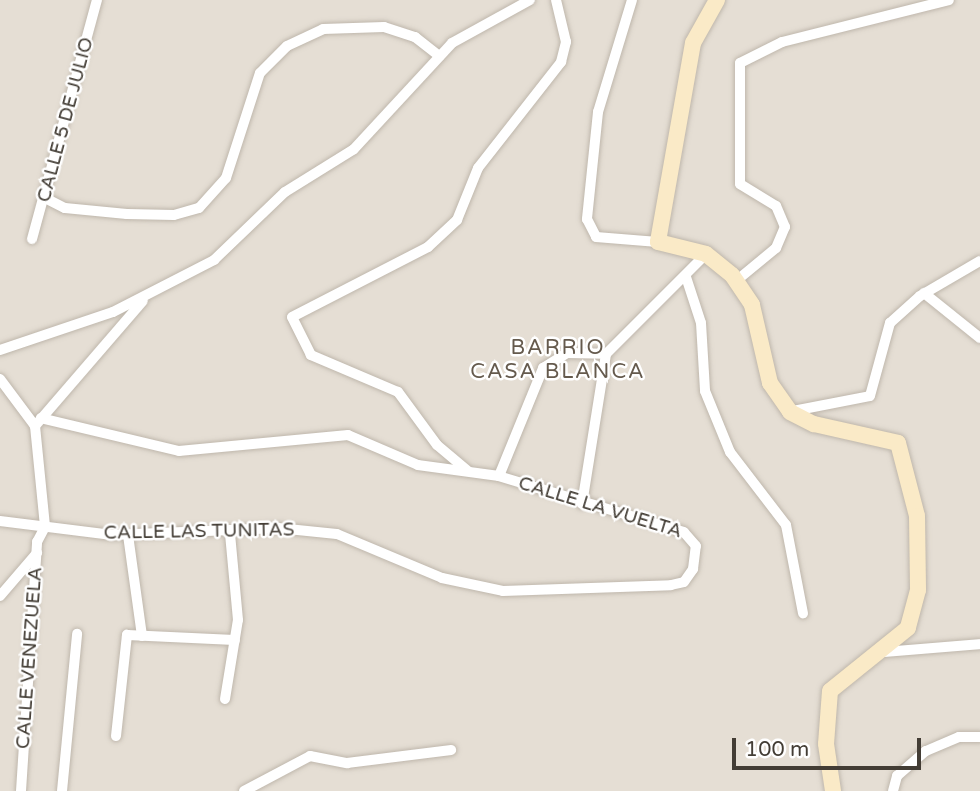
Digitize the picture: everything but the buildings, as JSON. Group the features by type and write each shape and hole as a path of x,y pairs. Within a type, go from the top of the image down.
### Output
{"street":[{"name":"CALLE 5 DE JULIO","path":"32,239 97,0"},
{"path":"0,350 146,298 223,253 285,192 354,149 439,56 469,29 530,0"},
{"path":"468,471 437,445 398,392 311,355 292,317 428,247 457,220 478,168 561,62 566,42 556,0"},
{"path":"632,0 598,112 587,219 596,237 658,242 706,254 736,281 752,305 770,383 790,412 814,424 890,437 905,456 917,516 918,590 903,637 844,674 830,691 826,744 832,791"},
{"path":"658,242 693,43 717,0"},
{"path":"736,281 776,248 785,227 776,206 740,184 740,63 782,41 949,0"},
{"path":"45,198 65,208 128,214 174,215 199,208 226,178 260,73 287,46 323,29 384,27 415,37 439,56"},
{"path":"582,504 607,354 706,254"},
{"path":"790,412 874,393 885,333 924,293 980,261"},
{"path":"686,277 701,323 705,391 730,452 786,525 803,613"},
{"path":"924,293 980,338"},
{"path":"38,422 146,298"},
{"path":"499,476 542,368 567,353 607,354"},
{"path":"0,379 38,422 45,527"},
{"name":"CALLE LA VUELTA","path":"38,422 179,451 348,435 418,465 499,476 582,504 684,532 696,546"},
{"name":"CALLE LAS TUNITAS","path":"0,521 128,535 230,533 278,528 337,534 463,584 524,592 684,582 696,546"},
{"name":"CALLE VENEZUELA","path":"21,791 37,553 45,527"},
{"path":"225,699 238,594 230,533"},
{"path":"128,535 142,636"},
{"path":"0,596 37,553"},
{"path":"62,791 76,634"},
{"path":"116,736 127,635 234,640"},
{"path":"883,652 980,644"},
{"path":"893,791 897,776 926,751 958,737 980,737"},
{"path":"243,791 264,786 310,756 347,763 451,750"}],"shaded area":[{"path":"0,0 980,0 980,791 0,791"}],"district":[{"name":"BARRIO CASA BLANCA","path":"558,360"}]}
